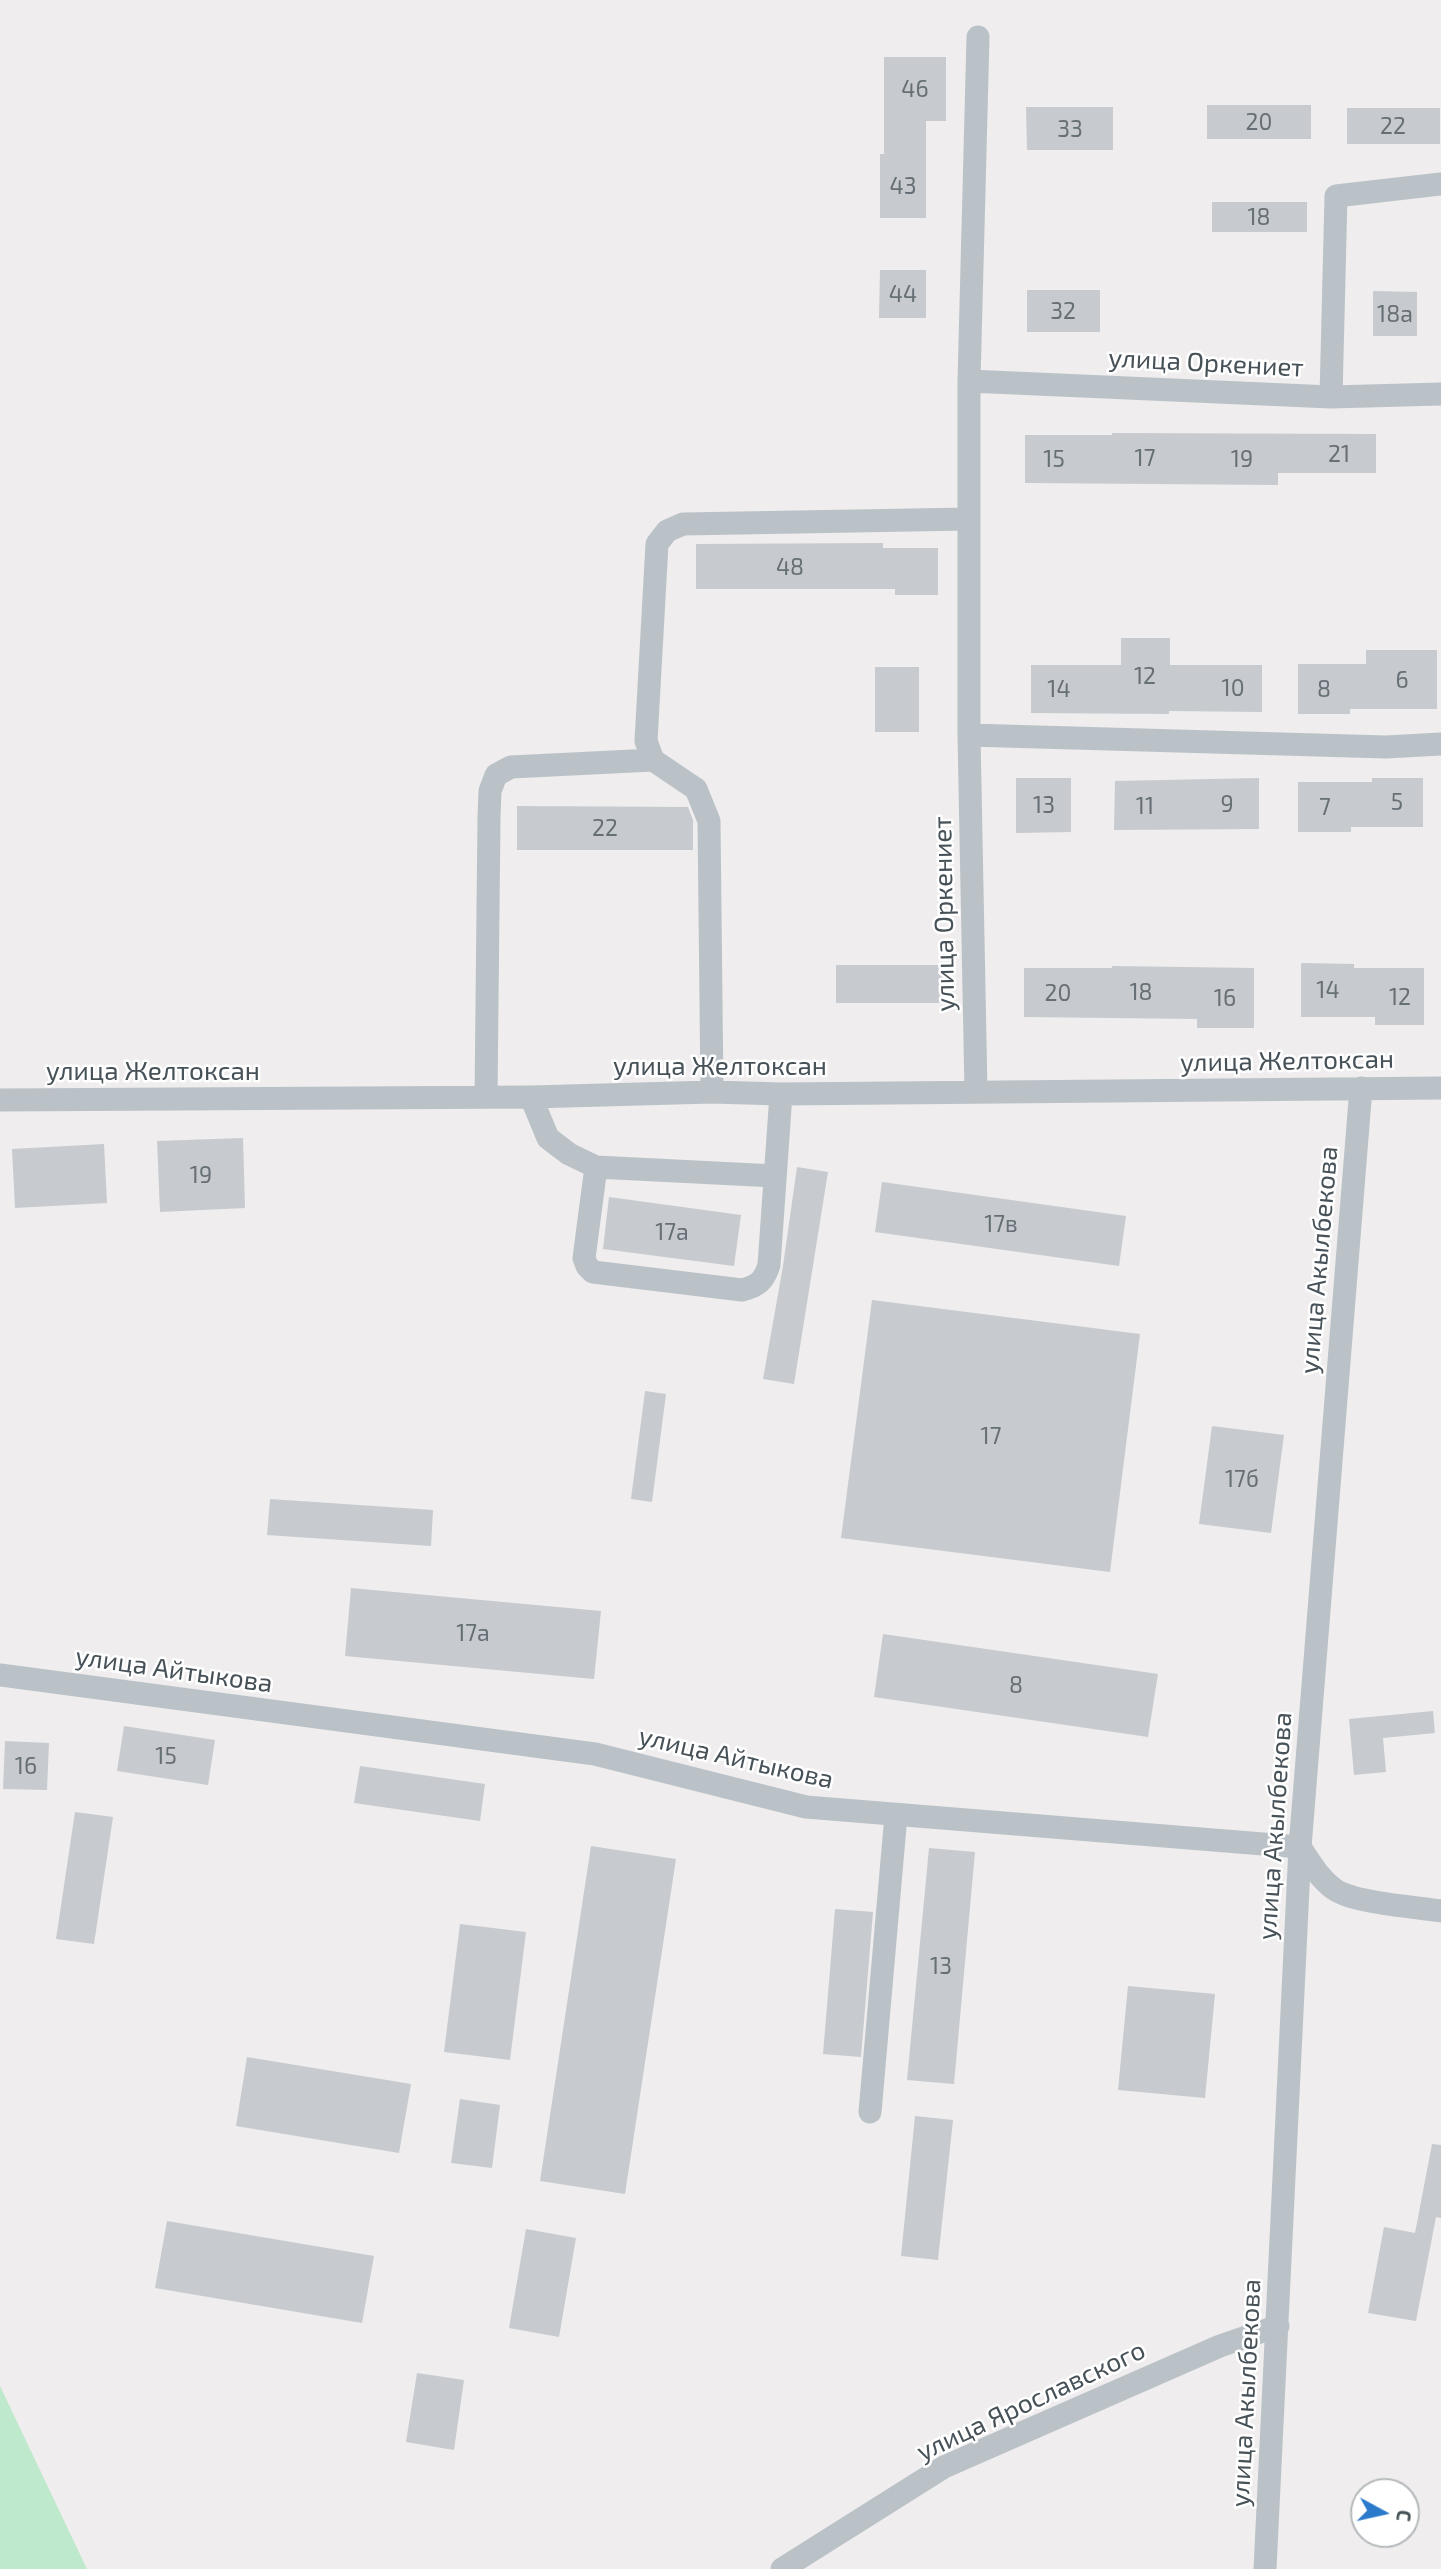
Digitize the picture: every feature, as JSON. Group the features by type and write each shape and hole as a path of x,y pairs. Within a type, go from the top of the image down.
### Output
{"street":[{"name":"улица Оркениет","path":"976,1092 969,735 970,380 978,37"},
{"path":"1331,397 1336,196 1441,184"},
{"name":"улица Оркениет","path":"970,380 1331,397 1441,394"},
{"path":"653,761 646,741 646,726 657,544 667,531 684,524 970,519"},
{"path":"969,735 1386,747 1441,744"},
{"path":"486,1097 489,817 490,791 496,775 511,767 653,761 696,789 709,821 712,1092"},
{"name":"улица Акылбекова","path":"1265,2569 1300,1847 1361,1088"},
{"name":"улица Желтоксан","path":"0,1100 1441,1088"},
{"path":"596,1167 584,1258 593,1272 742,1290 756,1287 766,1277 769,1265 781,1094"},
{"path":"531,1097 548,1138 569,1154 596,1167 775,1176"},
{"name":"улица Айтыкова","path":"0,1675 595,1754 806,1807 1300,1847"},
{"path":"870,2112 896,1815"},
{"path":"1300,1847 1319,1876 1337,1891 1362,1899 1441,1911"},
{"name":"улица Ярославского","path":"782,2569 944,2467 1220,2346 1278,2326"}],"green space":[{"path":"0,2386 87,2569 0,2569"}],"building":[{"path":"884,57 946,57 946,121 926,121 926,218 880,218 880,154 884,154"},
{"path":"1207,105 1311,105 1311,139 1207,139"},
{"path":"1026,107 1113,107 1113,150 1027,150"},
{"path":"1347,108 1440,108 1440,144 1347,144"},
{"path":"1212,202 1307,202 1307,232 1212,232"},
{"path":"880,270 926,270 926,318 879,318"},
{"path":"1027,290 1100,290 1100,332 1027,332"},
{"path":"1373,291 1417,292 1417,336 1373,336"},
{"path":"1376,434 1376,473 1278,473 1278,485 1025,483 1025,435"},
{"path":"883,543 883,548 938,548 938,595 895,595 895,589 696,589 696,544"},
{"path":"1121,638 1170,638 1170,665 1262,665 1262,712 1031,713 1031,665 1121,665"},
{"path":"1366,650 1437,650 1437,709 1350,709 1350,714 1298,714 1298,664 1366,664"},
{"path":"875,667 919,667 919,732 875,732"},
{"path":"1016,778 1071,778 1071,832 1016,833"},
{"path":"1259,778 1259,829 1114,830 1115,781"},
{"path":"1372,778 1423,778 1423,827 1351,827 1351,832 1298,832 1298,782 1372,782"},
{"path":"517,806 688,807 693,820 693,850 517,850"},
{"path":"1301,963 1354,964 1354,968 1424,968 1424,1025 1375,1025 1375,1017 1301,1017"},
{"path":"836,965 943,965 944,1003 836,1003"},
{"path":"1024,968 1254,968 1254,1028 1197,1028 1197,1019 1024,1017"},
{"path":"243,1138 245,1208 160,1212 157,1141"},
{"path":"104,1144 107,1203 15,1208 12,1149"},
{"path":"797,1167 828,1172 794,1384 763,1379"},
{"path":"882,1182 1126,1216 1119,1266 875,1232"},
{"path":"609,1197 741,1215 734,1266 603,1249"},
{"path":"872,1300 1140,1334 1110,1572 841,1538"},
{"path":"645,1391 666,1394 652,1502 631,1499"},
{"path":"1212,1426 1284,1435 1271,1533 1199,1524"},
{"path":"270,1499 433,1510 431,1546 267,1535"},
{"path":"351,1588 601,1611 594,1679 345,1656"},
{"path":"883,1634 1158,1674 1148,1737 874,1697"},
{"path":"1433,1711 1435,1733 1383,1738 1386,1772 1354,1775 1349,1719"},
{"path":"124,1726 215,1740 208,1785 117,1771"},
{"path":"5,1741 49,1743 47,1790 3,1789"},
{"path":"360,1766 485,1784 480,1821 354,1803"},
{"path":"75,1812 113,1817 94,1944 56,1939"},
{"path":"591,1846 676,1859 625,2194 540,2181"},
{"path":"929,1848 975,1852 954,2084 907,2080"},
{"path":"835,1909 873,1912 861,2057 823,2054"},
{"path":"460,1924 526,1932 510,2060 444,2052"},
{"path":"1128,1986 1215,1994 1205,2098 1118,2090"},
{"path":"247,2057 411,2084 399,2153 236,2126"},
{"path":"460,2099 500,2105 492,2168 451,2163"},
{"path":"915,2116 953,2120 938,2260 901,2256"},
{"path":"1432,2144 1441,2145 1441,2218 1436,2217 1416,2321 1368,2313 1384,2227 1415,2233"},
{"path":"167,2221 374,2256 362,2323 155,2288"},
{"path":"526,2229 576,2238 559,2337 509,2328"},
{"path":"417,2373 464,2380 454,2450 406,2442"}]}
